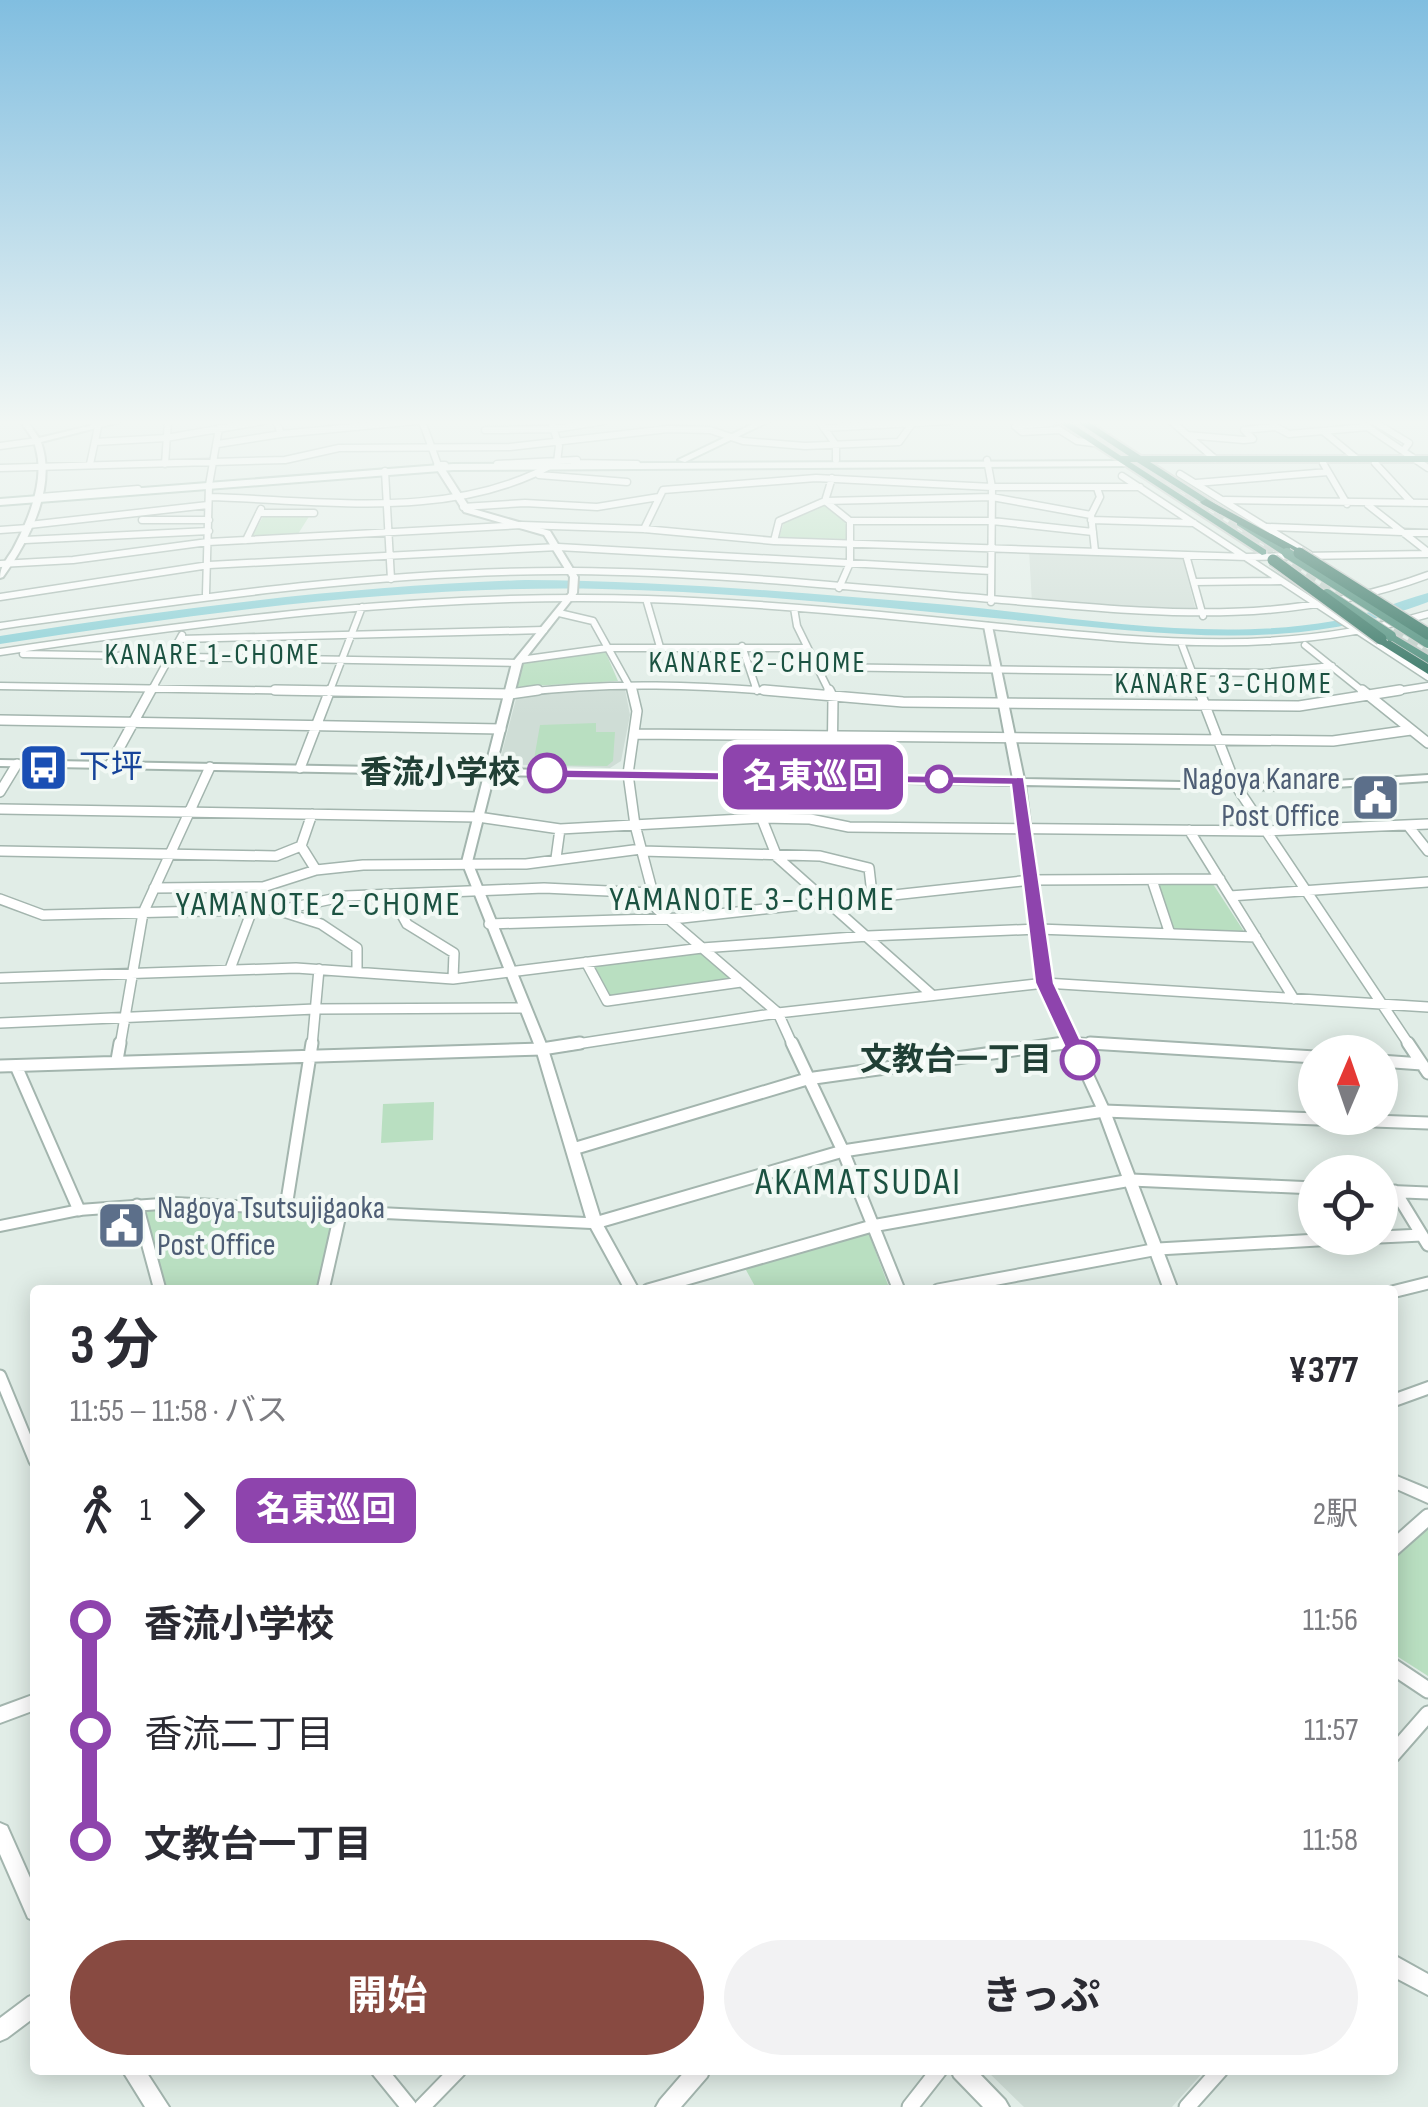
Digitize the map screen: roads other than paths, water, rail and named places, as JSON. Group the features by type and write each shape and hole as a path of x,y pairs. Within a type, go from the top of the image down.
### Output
{"highway":[{"path":"1205,519 1268,556 1296,581 1428,660"},
{"path":"1242,519 1428,644"},
{"path":"1293,553 1428,631"},
{"path":"1386,637 1428,670"}],"street":[{"path":"0,575 25,540 31,519"},
{"path":"0,530 115,519"},
{"path":"141,519 141,534"},
{"path":"193,519 208,520 206,594"},
{"path":"246,540 256,519"},
{"path":"304,536 312,519"},
{"path":"387,519 391,579"},
{"path":"502,519 547,533 572,574 572,595 518,661 468,865 488,924 542,1049 595,1223 629,1285"},
{"path":"644,529 649,519"},
{"path":"774,540 780,522 785,519"},
{"path":"1091,519 1096,550"},
{"path":"1119,519 1195,523"},
{"path":"1191,519 1428,678"},
{"path":"1254,519 1428,631"},
{"path":"1384,519 1428,553"},
{"path":"839,588 850,563 850,521 992,521 1094,532"},
{"path":"991,602 992,521"},
{"path":"5,564 208,542 522,526 644,529 774,540 1247,557 1428,553"},
{"path":"1266,527 1428,533"},
{"path":"25,540 209,531"},
{"path":"720,577 731,538"},
{"path":"0,596 209,566 558,547 991,571"},
{"path":"1186,555 1203,616"},
{"path":"0,626 206,594 391,579 572,574 720,577 991,602 1203,616 1374,598 1428,575"},
{"path":"1194,582 1281,581"},
{"path":"0,653 188,624 572,595 794,608 1182,645 1305,645 1428,614"},
{"path":"646,599 660,647"},
{"path":"300,768 362,608"},
{"path":"794,608 816,667 833,698 829,737 832,778"},
{"path":"559,613 593,621 631,686 637,711 628,774 634,825 657,909 778,1013 843,1151 897,1285"},
{"path":"110,765 188,624"},
{"path":"988,626 1018,780 1045,983 1104,1111 1169,1285"},
{"path":"180,640 544,630"},
{"path":"1182,645 1236,786 1262,831 1426,1067"},
{"path":"1305,645 1428,744"},
{"path":"742,646 757,691"},
{"path":"0,653 518,661 607,648 808,648"},
{"path":"816,667 1264,673 1332,666"},
{"path":"0,686 510,694 562,686 631,686 833,698 1299,706 1428,686"},
{"path":"0,720 501,729"},
{"path":"634,734 1333,741 1411,730"},
{"path":"0,763 1236,786 1341,786 1428,778"},
{"path":"0,792 17,764"},
{"path":"117,1060 143,912 210,767"},
{"path":"751,776 761,818 777,857 931,994"},
{"path":"0,809 478,817 560,828 761,818 810,819 849,827 1025,829 1262,831 1428,824"},
{"path":"0,851 276,856 301,846 312,814"},
{"path":"1409,827 1428,851"},
{"path":"556,858 560,828"},
{"path":"1190,830 1294,998"},
{"path":"301,846 316,870"},
{"path":"154,888 263,887 316,870 526,864 642,850 820,856 868,868 872,894"},
{"path":"488,924 670,919 825,898 1031,880 1220,880"},
{"path":"1152,880 1170,934"},
{"path":"1230,896 1428,882"},
{"path":"0,899 43,914 274,910 346,896 544,888 651,893"},
{"path":"391,894 407,924 454,953 452,979"},
{"path":"230,969 252,910"},
{"path":"274,910 321,924 357,948 357,971"},
{"path":"0,978 319,969 452,979 702,948 868,936 1038,929 1256,937"},
{"path":"586,962 608,1001 741,982"},
{"path":"286,1207 311,1055 319,969"},
{"path":"0,1066 542,1049 778,1013 1045,983 1428,1007"},
{"path":"0,1023 315,1009 524,1008"},
{"path":"572,1149 808,1079 1072,1042 1298,1056"},
{"path":"1398,1063 1426,1067"},
{"path":"16,1066 79,1210"},
{"path":"0,1226 79,1210 137,1206 286,1207 595,1223 843,1151 1104,1111 1428,1123"},
{"path":"666,1285 872,1226 1131,1180 1298,1187"},
{"path":"1398,1192 1428,1193"},
{"path":"1398,1198 1425,1240"},
{"path":"137,1206 159,1285"},
{"path":"324,1285 328,1252 341,1210"},
{"path":"1398,1238 1425,1240"},
{"path":"965,1285 1158,1249 1298,1241"},
{"path":"1398,1290 1428,1283"},
{"path":"0,1377 30,1449"},
{"path":"1398,1399 1428,1388"},
{"path":"1398,1483 1428,1496"},
{"path":"1398,1544 1428,1517"},
{"path":"1398,1670 1428,1690"},
{"path":"0,1714 30,1704"},
{"path":"1398,1748 1428,1714"},
{"path":"0,1832 30,1900"},
{"path":"1398,1967 1428,1984"},
{"path":"0,2031 30,2008"},
{"path":"136,2075 158,2107"},
{"path":"383,2075 409,2107"},
{"path":"422,2107 453,2075"},
{"path":"667,2107 696,2075"},
{"path":"910,2107 936,2075"},
{"path":"966,2075 998,2107"},
{"path":"1186,2107 1215,2075"}],"waterway":[{"path":"0,640 299,599 450,587 602,585 710,590 1131,627 1233,632 1333,625 1381,614 1428,597"}],"tunnel":[{"path":"1225,519 1260,542"},
{"path":"1248,539 1344,601"},
{"path":"1378,623 1428,656"}],"place":[{"name":"下坪","path":"44,767"},
{"name":"香流小学校","path":"547,773"},
{"name":"Nagoya Kanare Post Office","path":"1375,797"},
{"name":"文教台一丁目","path":"1080,1060"},
{"name":"Nagoya Tsutsujigaoka Post Office","path":"122,1226"}],"district":[{"name":"KANARE 1-CHOME","path":"213,655"},
{"name":"KANARE 2-CHOME","path":"758,663"},
{"name":"KANARE 3-CHOME","path":"1224,684"},
{"name":"YAMANOTE 3-CHOME","path":"753,899"},
{"name":"YAMANOTE 2-CHOME","path":"319,904"},
{"name":"AKAMATSUDAI","path":"859,1182"}]}
